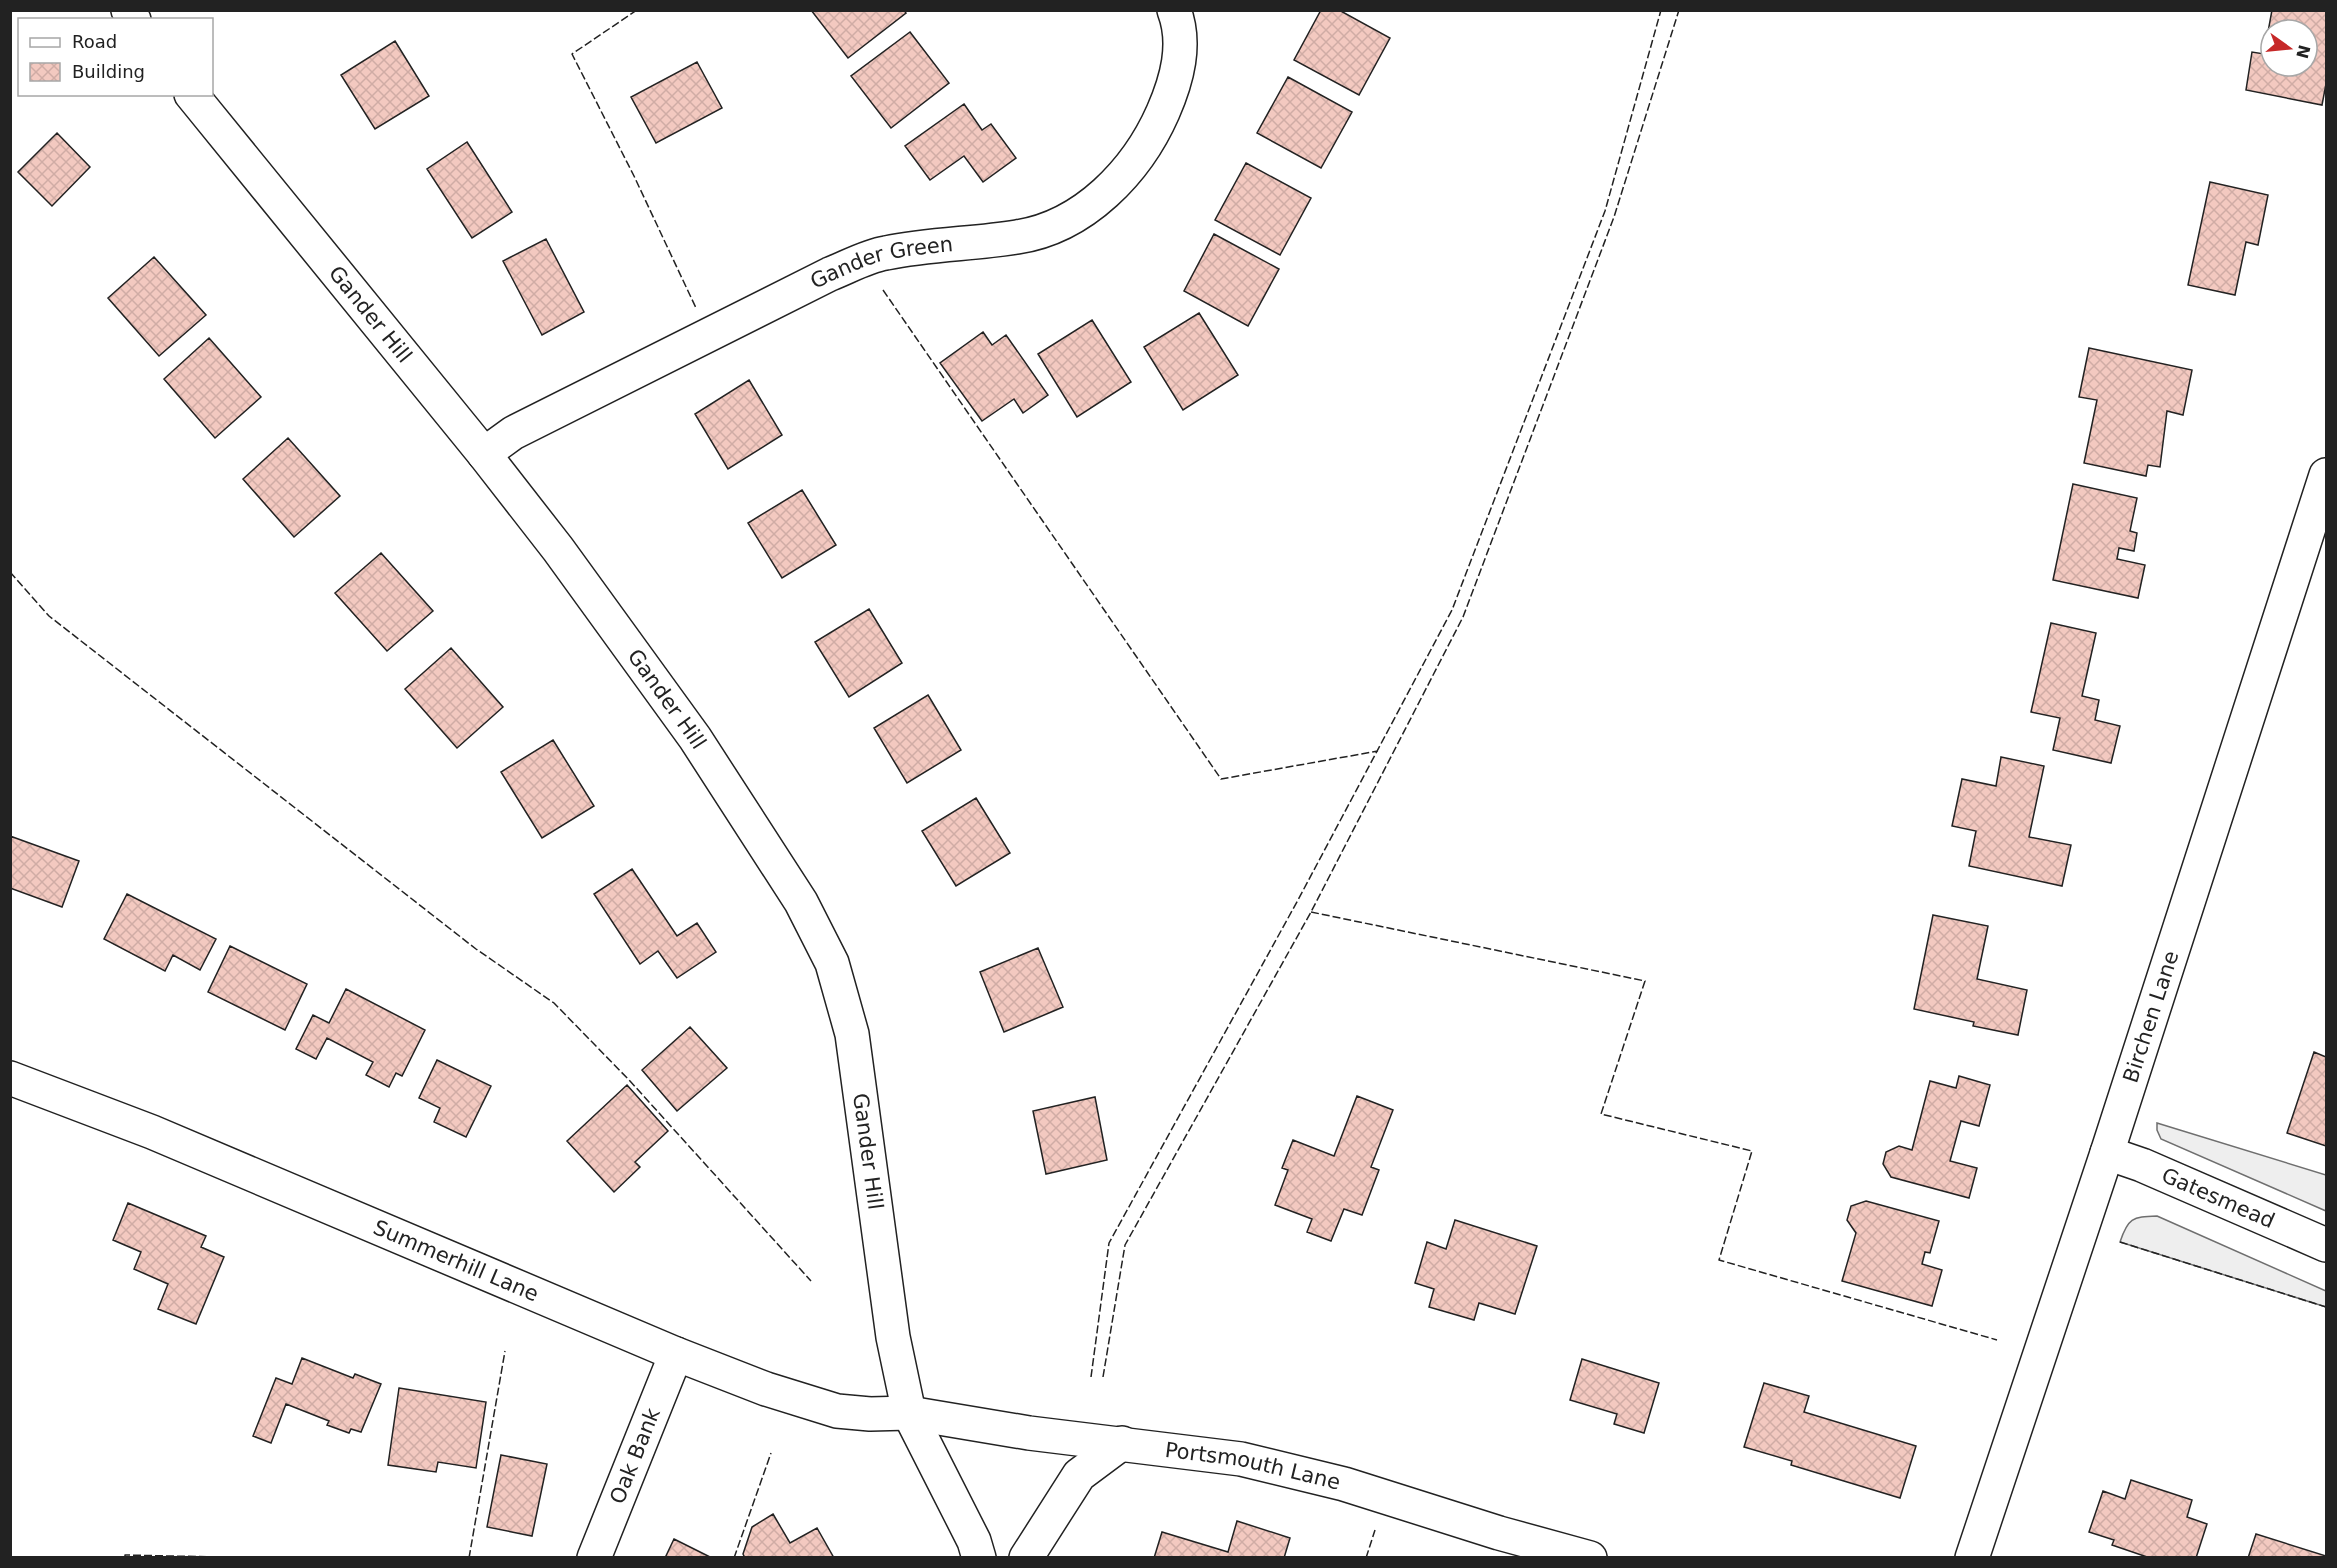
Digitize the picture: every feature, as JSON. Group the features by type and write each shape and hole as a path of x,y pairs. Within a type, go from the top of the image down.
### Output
{"street":[{"name":"Gander Green","path":"484,454 513,433 830,274 884,253 1019,237 1055,226 1097,201 1127,173 1154,133 1171,94 1179,50 1180,27 1174,10"},
{"name":"Gander Hill","path":"193,96 484,454 558,549 695,738 801,902 832,963 852,1034 893,1336 909,1413 974,1541 979,1557"},
{"name":"Birchen Lane","path":"1972,1557 2107,1154 2326,475"},
{"name":"Summerhill Lane","path":"10,1078 152,1132 676,1354 766,1389 837,1411 870,1414 909,1413"},
{"name":"Gatesmead","path":"2107,1154 2142,1166 2326,1245"},
{"name":"Oak Bank","path":"594,1557 676,1354"},
{"name":"Portsmouth Lane","path":"909,1413 1029,1433 1241,1459 1344,1484 1499,1533 1590,1557"},
{"path":"1026,1557 1079,1475 1122,1443"}],"shaded area":[{"path":"2157,1123 2326,1175 2326,1211 2161,1139"},
{"path":"2157,1216 2326,1291 2326,1307 2120,1242 2132,1220"}],"building":[{"path":"811,10 904,10 906,13 848,58"},
{"path":"1321,10 1339,10 1390,38 1359,95 1294,60"},
{"path":"2272,10 2326,10 2326,84 2322,105 2246,90 2252,52 2259,53 2259,78 2319,78 2319,18 2271,18"},
{"path":"910,32 949,83 891,128 851,76"},
{"path":"395,41 429,96 375,129 341,75"},
{"path":"697,62 722,108 656,143 631,97"},
{"path":"1288,77 1352,112 1321,168 1257,133"},
{"path":"964,104 982,130 991,124 1016,158 983,182 964,156 930,180 905,146"},
{"path":"57,133 90,167 52,206 18,172"},
{"path":"467,142 512,212 472,238 427,169"},
{"path":"1246,163 1311,198 1280,255 1215,220"},
{"path":"2210,182 2268,195 2258,245 2246,242 2235,295 2188,285"},
{"path":"1214,234 1279,269 1248,326 1184,291"},
{"path":"546,239 584,312 542,335 503,261"},
{"path":"154,257 206,315 159,356 108,298"},
{"path":"1199,313 1238,375 1183,410 1144,347"},
{"path":"1092,320 1131,382 1077,417 1038,354"},
{"path":"983,332 992,345 1006,335 1048,395 1023,413 1014,399 982,421 940,363"},
{"path":"209,338 261,397 215,438 164,379"},
{"path":"2089,348 2192,370 2183,415 2167,411 2160,467 2148,465 2146,476 2084,463 2097,400 2079,397"},
{"path":"749,380 782,435 728,469 695,414"},
{"path":"288,438 340,496 294,537 243,479"},
{"path":"2073,484 2137,498 2130,531 2137,533 2134,551 2119,548 2117,559 2145,565 2138,598 2053,580"},
{"path":"802,490 836,545 782,578 748,523"},
{"path":"381,553 433,611 387,651 335,593"},
{"path":"869,609 902,663 849,697 815,642"},
{"path":"2051,623 2096,633 2082,696 2099,700 2095,720 2120,726 2111,763 2053,750 2060,718 2031,712"},
{"path":"451,648 503,707 457,748 405,689"},
{"path":"928,695 961,750 907,783 874,728"},
{"path":"553,740 594,806 542,838 501,772"},
{"path":"2001,757 2044,766 2029,837 2071,845 2062,886 1969,866 1976,831 1952,826 1962,779 1996,786"},
{"path":"976,798 1010,853 956,886 922,831"},
{"path":"10,836 79,861 62,907 10,888"},
{"path":"632,869 677,936 697,923 716,952 677,978 658,951 640,964 594,894"},
{"path":"127,894 216,939 200,970 173,955 165,971 104,939"},
{"path":"1933,915 1988,926 1977,979 2027,990 2018,1035 1973,1026 1974,1022 1914,1009"},
{"path":"230,946 307,984 285,1030 208,992"},
{"path":"1038,948 1063,1007 1004,1032 980,972"},
{"path":"346,989 425,1030 402,1076 396,1073 389,1087 366,1075 373,1062 327,1038 316,1059 296,1049 313,1015 329,1023"},
{"path":"690,1027 727,1068 677,1111 642,1070"},
{"path":"2314,1052 2326,1057 2326,1146 2287,1133"},
{"path":"437,1060 491,1086 466,1137 434,1122 440,1108 419,1098"},
{"path":"1959,1076 1990,1085 1979,1126 1961,1121 1950,1161 1977,1168 1969,1198 1891,1177 1883,1164 1886,1152 1899,1146 1912,1150 1930,1081 1956,1088"},
{"path":"627,1085 668,1131 635,1162 640,1167 614,1192 567,1141"},
{"path":"1357,1096 1393,1110 1371,1167 1379,1170 1362,1215 1344,1209 1331,1241 1307,1232 1312,1219 1275,1205 1288,1170 1282,1168 1293,1140 1334,1156"},
{"path":"1095,1097 1107,1160 1046,1174 1033,1111"},
{"path":"1866,1201 1939,1221 1930,1253 1925,1252 1922,1264 1942,1270 1932,1306 1842,1281 1856,1233 1847,1220 1851,1206"},
{"path":"128,1203 206,1236 201,1247 224,1257 196,1324 158,1309 168,1284 134,1269 141,1252 113,1240"},
{"path":"1455,1220 1537,1246 1515,1314 1479,1303 1474,1320 1429,1307 1434,1289 1415,1283 1427,1242 1446,1249"},
{"path":"302,1358 353,1378 355,1374 381,1384 361,1432 351,1429 349,1433 327,1425 329,1421 286,1404 271,1443 253,1436 276,1378 292,1384"},
{"path":"1582,1359 1659,1383 1644,1433 1614,1424 1617,1414 1570,1400"},
{"path":"1764,1383 1809,1396 1804,1412 1916,1446 1900,1498 1791,1465 1792,1461 1744,1447"},
{"path":"399,1388 486,1402 476,1468 438,1462 436,1472 388,1465"},
{"path":"501,1455 547,1464 532,1536 487,1527"},
{"path":"2131,1480 2192,1500 2187,1517 2207,1524 2196,1558 2150,1558 2112,1545 2114,1540 2089,1532 2103,1491 2125,1499"},
{"path":"773,1514 790,1543 817,1528 834,1558 745,1558 743,1554 752,1527"},
{"path":"1237,1521 1290,1538 1284,1558 1154,1558 1162,1532 1228,1552"},
{"path":"2256,1534 2326,1556 2326,1558 2248,1558"},
{"path":"674,1539 712,1558 665,1558"}],"fence":[{"path":"637,10 572,54 634,176 696,308"},
{"path":"1091,1377 1109,1243 1298,900 1452,610 1605,211 1661,10"},
{"path":"1103,1377 1125,1245 1311,912 1463,617 1614,217 1679,10"},
{"path":"883,290 1221,779 1378,751"},
{"path":"10,572 49,616 476,949 554,1003 630,1081 811,1281"},
{"path":"1311,912 1645,981 1601,1114 1752,1151 1719,1260 1997,1340"},
{"path":"2120,1242 2326,1307"},
{"path":"469,1558 505,1351"},
{"path":"734,1558 771,1453"},
{"path":"1366,1558 1375,1530"},
{"path":"125,1558 125,1555 263,1558"}]}
